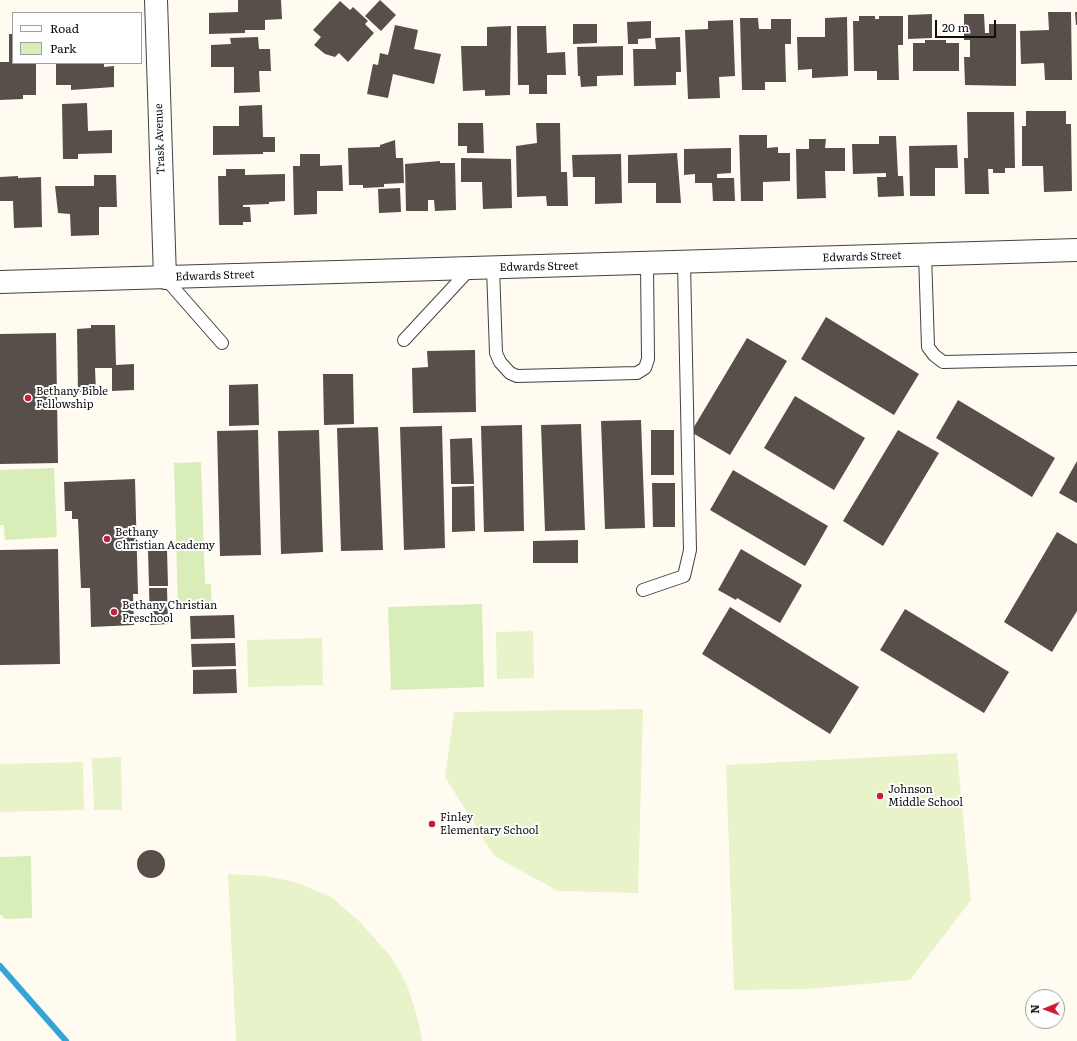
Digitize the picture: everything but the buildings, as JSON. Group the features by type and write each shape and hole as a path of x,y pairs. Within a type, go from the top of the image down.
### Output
{"street":[{"name":"Trask Avenue","path":"156,0 165,278"},
{"name":"Edwards Street","path":"0,282 684,263 1077,250"}],"lane":[{"path":"925,254 928,347 934,355 943,362 1077,360"},
{"path":"643,590 684,576 690,550 684,263"},
{"path":"493,268 496,353 500,362 510,373 517,376 637,373 646,368 648,360 647,264"},
{"path":"404,340 470,269"},
{"path":"165,278 222,343"}],"green space":[{"path":"201,462 205,584 211,584 212,609 178,610 174,463"},
{"path":"54,468 57,537 5,540 4,525 0,525 0,470"},
{"path":"482,604 484,687 391,690 388,607"},
{"path":"533,631 534,678 497,679 496,632"},
{"path":"322,638 323,685 248,687 247,640"},
{"path":"643,709 638,893 558,891 494,856 445,777 454,712"},
{"path":"957,753 971,900 910,980 807,989 734,990 726,765"},
{"path":"121,757 122,810 94,810 92,758"},
{"path":"83,762 84,810 0,812 0,764"},
{"path":"31,856 32,918 5,919 0,914 0,857"},
{"path":"228,874 266,876 295,882 331,897 360,922 392,958 407,985 418,1019 422,1041 236,1041"}],"waterway":[{"path":"0,966 66,1041"}],"place":[{"name":"Bethany Bible Fellowship","path":"28,398"},
{"name":"Bethany Christian Academy","path":"107,539"},
{"name":"Bethany Christian Preschool","path":"114,612"},
{"name":"Johnson Middle School","path":"880,796"},
{"name":"Finley Elementary School","path":"432,824"}]}
